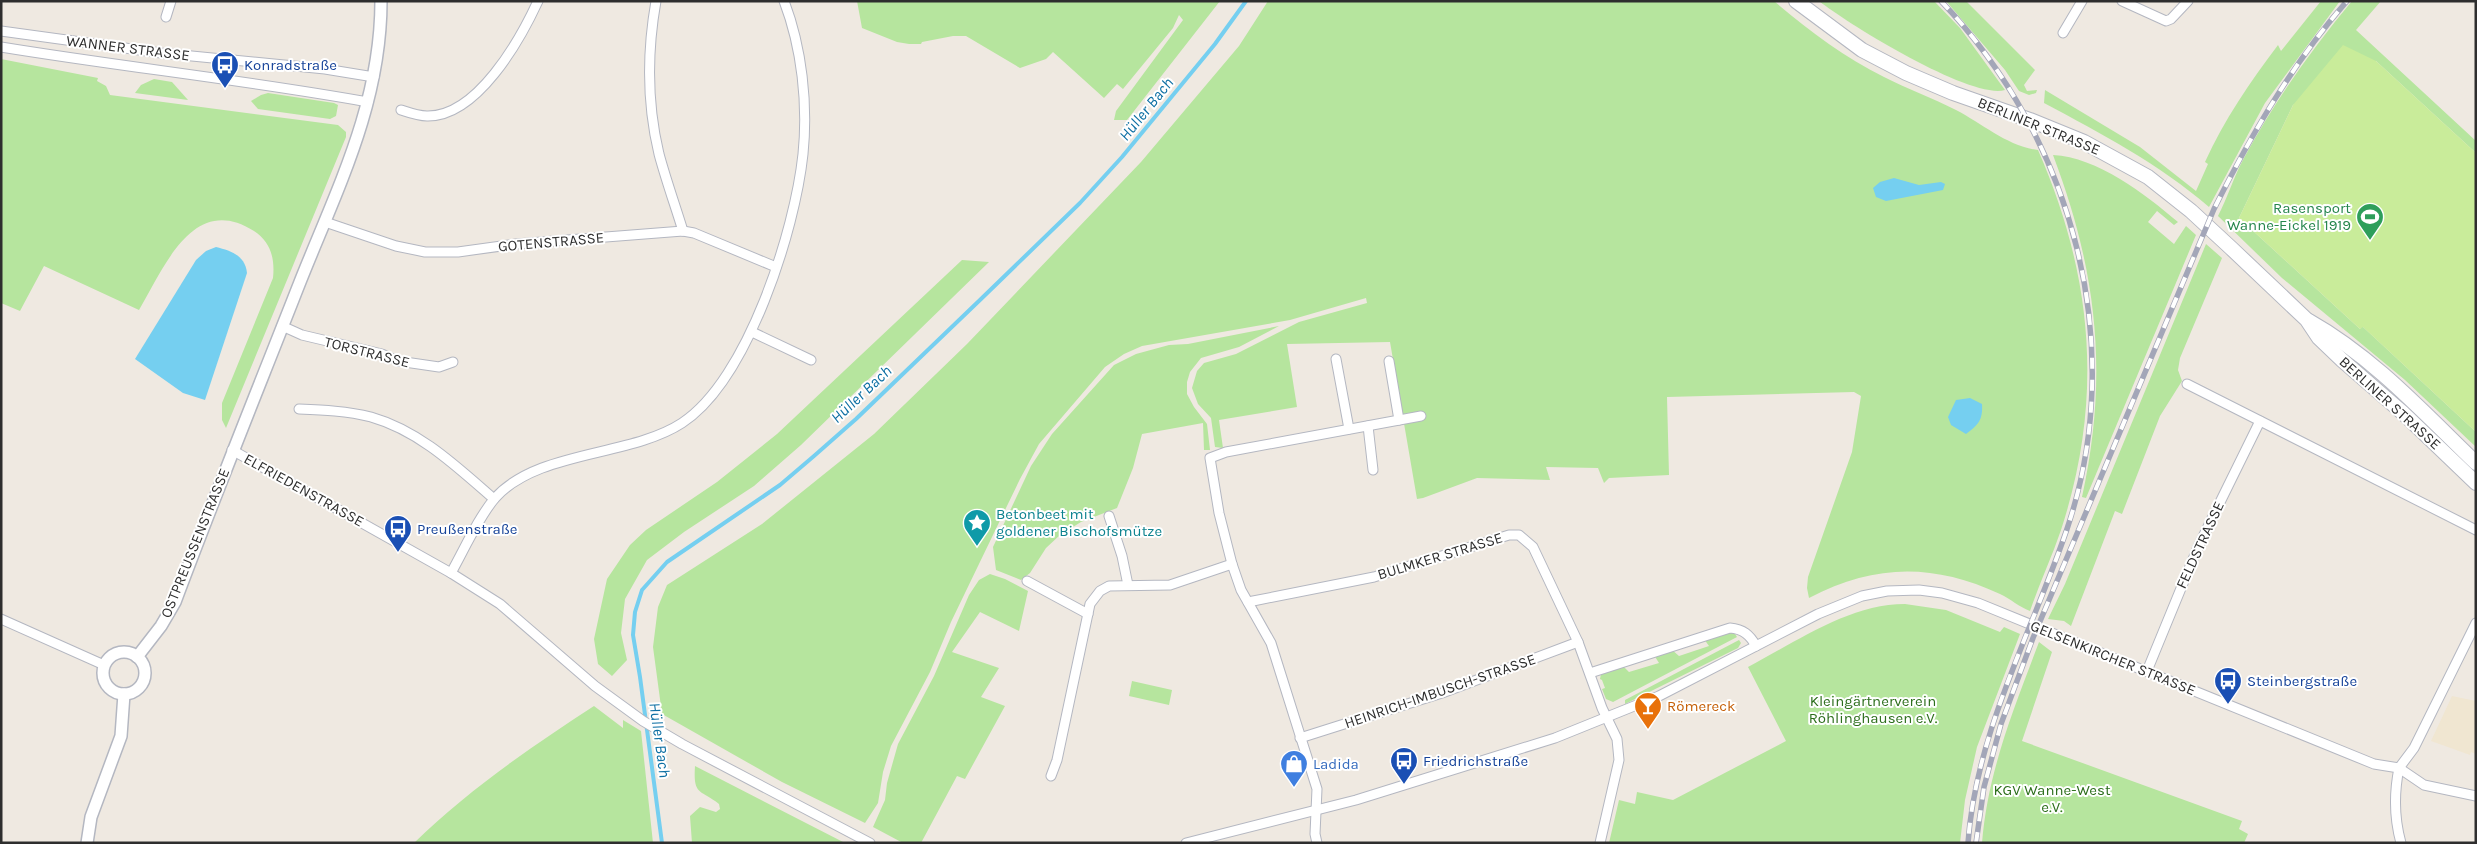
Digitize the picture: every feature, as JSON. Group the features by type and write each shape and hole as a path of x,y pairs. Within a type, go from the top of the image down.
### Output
{"main road":[{"name":"BERLINER STRASSE","path":"1796,1 1862,50 1906,73 1953,93 2030,120 2084,142 2135,169 2191,211 2307,320 2320,338 2342,360 2402,413 2476,483"},
{"name":"BERLINER STRASSE","path":"2307,320 2326,331 2370,364 2476,463"}],"street":[{"path":"166,17 171,1"},
{"path":"232,450 355,148 368,102 379,50 381,1"},
{"path":"401,110 429,116 450,110 473,95 507,57 538,1"},
{"path":"656,1 650,44 649,74 652,114 659,154 684,231"},
{"path":"451,573 494,499 515,482 539,470 660,434 681,424 697,411 735,362 752,332 776,267 792,216 803,154 804,121 798,51 794,30 784,1"},
{"path":"2063,32 2082,1"},
{"path":"2122,1 2166,22 2188,1"},
{"name":"WANNER STRASSE","path":"1,31 137,50 324,69 374,77"},
{"name":"WANNER STRASSE","path":"1,47 368,102"},
{"name":"GOTENSTRASSE","path":"325,222 396,246 425,252 458,252 516,244 684,231 694,232 776,267"},
{"name":"TORSTRASSE","path":"282,326 302,335 382,354 398,361 439,367 453,362"},
{"path":"752,332 811,360"},
{"path":"1336,359 1349,429"},
{"path":"1389,361 1399,420"},
{"path":"2187,384 2476,530"},
{"path":"298,409 352,413 404,430 442,454 494,499"},
{"path":"1317,843 1315,834 1317,790 1271,643 1241,590 1232,564 1219,513 1210,458 1226,452 1421,416"},
{"name":"FELDSTRASSE","path":"2147,671 2198,547 2260,421"},
{"path":"1368,426 1373,470"},
{"name":"ELFRIEDENSTRASSE","path":"232,450 451,573 500,604 595,686 669,736 870,843"},
{"name":"OSTPREUSSENSTRASSE","path":"137,657 162,626 175,602 232,450"},
{"path":"1109,516 1122,556 1128,585"},
{"name":"BULMKER STRASSE","path":"1248,602 1374,577 1432,561 1483,542 1509,535 1519,535 1533,547 1578,642 1607,718 1617,738 1619,760 1600,843"},
{"path":"1051,776 1090,604 1100,590 1109,586 1170,585 1232,564"},
{"path":"1027,581 1088,614"},
{"name":"GELSENKIRCHER STRASSE","path":"1186,843 1317,811 1556,738 1659,696 1849,600 1887,591 1919,590 1942,593 1978,603 2374,764 2399,768"},
{"path":"1,619 104,665"},
{"path":"2401,843 2395,812 2399,768 2414,748 2476,623"},
{"path":"1590,673 1730,628 1738,629 1748,634 1756,646"},
{"name":"HEINRICH-IMBUSCH-STRASSE","path":"1300,738 1442,693 1578,642"},
{"path":"128,652 137,657 144,670 142,682 133,692 124,694 114,692 105,683 103,677 104,665 116,653 128,652"},
{"path":"87,843 94,808 121,736 124,722 124,694"},
{"path":"2399,768 2424,785 2476,796"}],"shaded area":[{"path":"2452,696 2476,701 2476,754 2471,752 2470,755 2431,741"}],"green space":[{"path":"857,1 1220,1 1127,120 1114,120 1116,111 1183,20 1179,15 1173,28 1123,89 1117,84 1104,98 1053,52 1046,59 1020,68 966,36 953,36 922,42 921,44 897,42 862,28"},
{"path":"1268,1 1774,1 1827,42 1869,69 1956,110 2016,144 2038,150 2057,197 2071,244 2081,291 2086,338 2087,385 2083,433 2075,481 2061,530 2030,611 2000,594 1975,584 1927,573 1904,572 1857,579 1809,598 1807,588 1808,577 1852,452 1861,396 1854,392 1667,397 1669,475 1609,478 1604,483 1598,468 1546,467 1550,480 1477,478 1417,499 1390,342 1287,344 1297,407 1219,420 1223,448 1215,447 1211,418 1198,404 1192,388 1197,371 1204,363 1236,354 1299,322 1367,303 1366,298 1290,320 1142,346 1124,354 1105,367 1039,444 1020,479 951,622 930,672 891,746 883,772 878,803 865,823 782,782 662,714 653,647 658,607 667,585 762,524 874,434 967,344 1141,162 1239,46"},
{"path":"1819,1 1934,1 1960,28 2005,90 1988,90 1966,84 1939,72 1882,42"},
{"path":"1946,1 1966,1 2035,70 2024,85 2027,91 2037,90 2036,93 2029,95 2019,91 2005,70"},
{"path":"2321,1 2340,1 2265,103 2209,207 2150,163 2109,138 2044,103 2045,90 2140,147 2196,191 2208,164 2205,162 2212,146 2248,87 2278,45 2281,51"},
{"path":"2352,1 2381,1 2356,30 2476,141 2476,153 2376,61 2293,105 2239,218 2360,329 2362,326 2476,432 2476,447 2405,380 2282,278 2218,216 2240,165 2268,117 2308,57"},
{"name":"Rasensport Wanne-Eickel 1919","path":"2343,45 2376,61 2476,153 2476,432 2363,327 2360,329 2239,218 2293,105"},
{"path":"1,59 98,78 97,81 106,86 110,95 338,125 346,132 346,137 226,428 222,420 222,403 273,278 271,251 268,246 260,235 233,221 214,221 197,228 183,240 170,256 139,310 44,266 20,311 1,303"},
{"path":"154,79 172,82 188,100 135,93 141,85"},
{"path":"268,93 334,103 338,105 336,116 330,119 258,109 251,101"},
{"path":"2053,155 2070,157 2086,162 2120,179 2151,200 2178,222 2174,225 2157,211 2148,222 2174,244 2186,226 2196,235 2086,498 2082,497 2095,408 2096,365 2094,323 2089,282 2080,240"},
{"path":"2206,244 2222,258 2180,358 2178,370 2182,381 2160,416 2122,514 2115,511 2071,626 2064,621 2048,619 2065,584"},
{"path":"962,260 989,262 801,445 754,486 684,532 647,560 625,599 621,633 627,660 612,676 598,664 594,639 607,579 630,545 646,530 717,482 777,434"},
{"path":"1279,326 1239,347 1201,358 1190,372 1187,382 1187,394 1207,424 1210,450 1204,450 1203,423 1142,434 1133,468 1117,508 1081,522 1060,535 1046,548 1030,573 1021,580 996,570 993,547 1031,466 1052,434 1114,365 1136,354 1169,345 1188,344"},
{"path":"990,574 1005,579 1028,591 1019,631 980,612 952,652 999,668 981,697 1005,706 965,779 957,776 921,843 903,843 873,827 885,800 887,783 898,744 934,676 969,595 979,580"},
{"name":"Kleingärtnerverein Röhlinghausen e.V.","path":"1905,604 1946,610 2000,632 2004,627 2020,634 1977,747 1965,800 1960,843 1609,843 1619,800 1635,804 1637,792 1673,800 1786,741 1748,667 1843,617 1864,610"},
{"path":"1733,631 1737,637 1613,702 1606,699 1602,689 1605,688 1600,679 1601,674 1622,665 1629,672 1659,663 1654,655 1671,649 1679,656 1709,646 1704,639"},
{"path":"1739,640 1741,643 1738,648 1625,704 1625,700"},
{"name":"KGV Wanne-West e.V.","path":"2039,642 2052,652 2022,741 2242,821 2239,829 2248,834 2244,843 1982,843 1990,790 2003,740"},
{"path":"1132,681 1172,690 1169,705 1129,696"},
{"path":"594,706 623,728 623,720 641,731 653,843 414,843 478,787"},
{"path":"695,766 845,843 692,843 690,816 700,807 716,812 720,809 719,804 699,791 695,782"}],"water":[{"path":"1894,178 1919,185 1941,182 1945,184 1943,190 1886,201 1876,197 1873,188 1880,182"},
{"path":"216,247 232,252 240,258 246,267 247,273 205,400 183,393 135,359 196,260 206,251"},
{"path":"1970,398 1982,404 1982,414 1977,425 1966,434 1951,425 1948,417 1956,400"}],"waterway":[{"name":"Hüller Bach","path":"662,843 633,635 635,612 642,590 667,562 780,485 856,419 1080,203 1122,157 1215,44 1246,1"}],"railway":[{"path":"1941,1 1987,56 2025,116 2055,180 2077,248 2089,317 2092,388 2085,459 2067,529 2007,683 1994,722 1973,802 1968,843"},
{"path":"1976,843 1984,787 2001,724 2033,638 2214,209 2274,101 2308,50 2347,1"}],"place":[{"name":"Konradstraße","path":"225,89"},
{"name":"Rasensport Wanne-Eickel 1919","path":"2370,241"},
{"name":"Betonbeet mit goldener Bischofsmütze","path":"977,547"},
{"name":"Preußenstraße","path":"398,553"},
{"name":"Steinbergstraße","path":"2228,705"},
{"name":"Römereck","path":"1648,730"},
{"name":"Friedrichstraße","path":"1404,785"},
{"name":"Ladida","path":"1294,788"}]}
